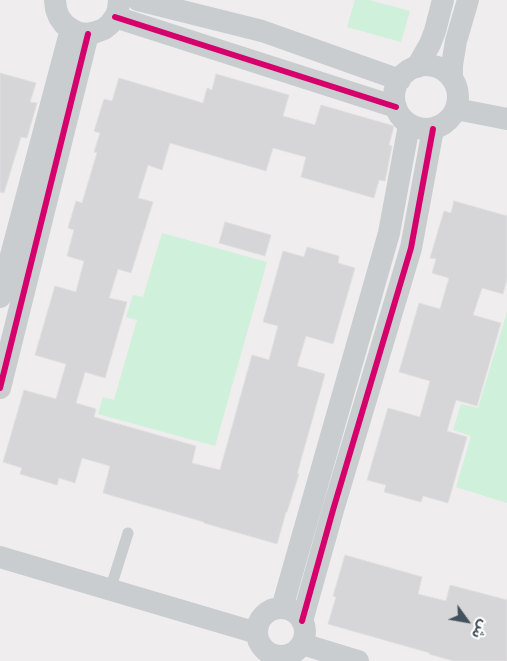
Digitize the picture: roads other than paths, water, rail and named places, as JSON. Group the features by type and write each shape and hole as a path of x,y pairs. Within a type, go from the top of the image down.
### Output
{"street":[{"path":"55,0 56,9 64,24 80,31 104,29 117,9 396,107"},
{"path":"138,0 262,31 408,74 423,66 434,66 444,70 452,78 458,90 458,103 447,122 433,129 421,129 409,125 401,117 394,100 395,93 408,74 430,44 443,0"},
{"path":"452,78 454,53 468,0"},
{"path":"0,297 80,31"},
{"path":"0,388 80,31"},
{"path":"456,109 507,118"},
{"path":"282,608 389,233 409,125"},
{"path":"302,621 411,248 433,129"},
{"path":"0,557 257,633"},
{"path":"282,608 290,610 298,615 302,621 305,628 305,636 302,644 291,654 275,656 262,648 258,641 259,623 264,615 273,610 282,608"},
{"path":"302,644 358,661"}],"lane":[{"path":"110,590 128,533"}]}
